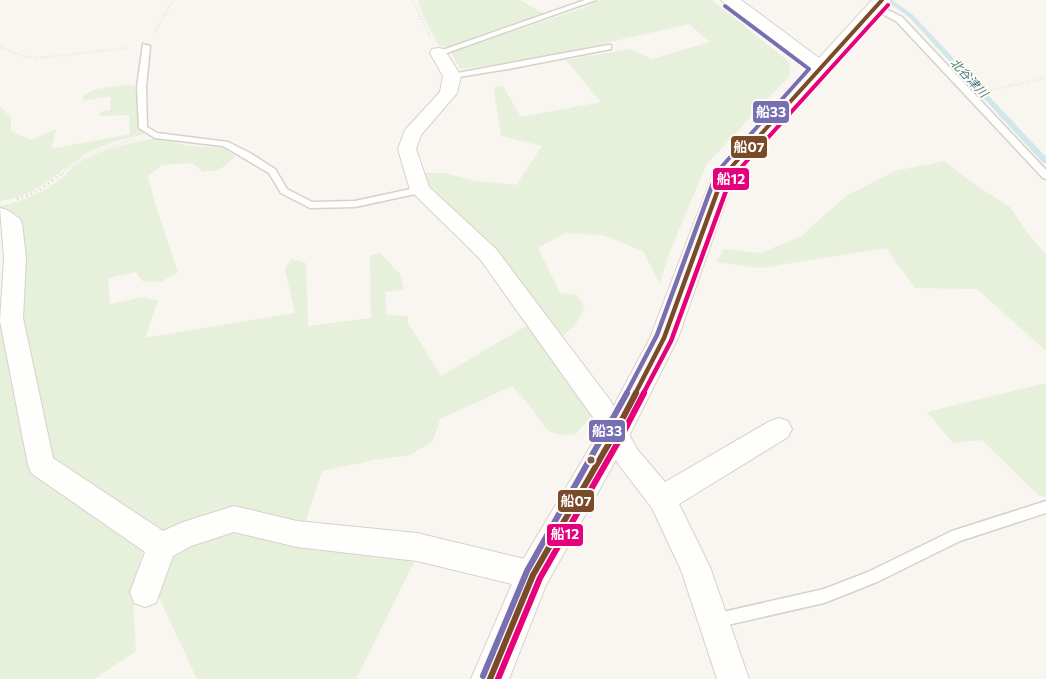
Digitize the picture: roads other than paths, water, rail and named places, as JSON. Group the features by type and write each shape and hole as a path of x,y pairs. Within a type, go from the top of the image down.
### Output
{"main road":[{"path":"730,0 820,68"},
{"path":"490,679 533,575 615,433 664,338 724,176 879,4"}],"street":[{"path":"438,52 452,76 448,93 412,134 407,149 420,190 488,254 601,408 628,457 662,498 694,567 733,679"},
{"path":"4,208 12,223 15,258 11,318 41,465 162,547"},
{"path":"662,498 779,429"},
{"path":"145,592 162,547 184,535 234,519 297,534 417,547 533,575"}],"lane":[{"path":"438,52 592,0"},
{"path":"879,4 899,19 1046,176"},
{"path":"146,46 141,77 141,112 143,128 155,135 226,144 272,171 284,192 310,205 355,204 420,190"},
{"path":"452,76 508,67 608,46"},
{"path":"714,621 824,596 872,578 957,536 1046,507"}],"waterway":[{"name":"北谷津川","path":"888,0 911,16 1046,161"}]}
